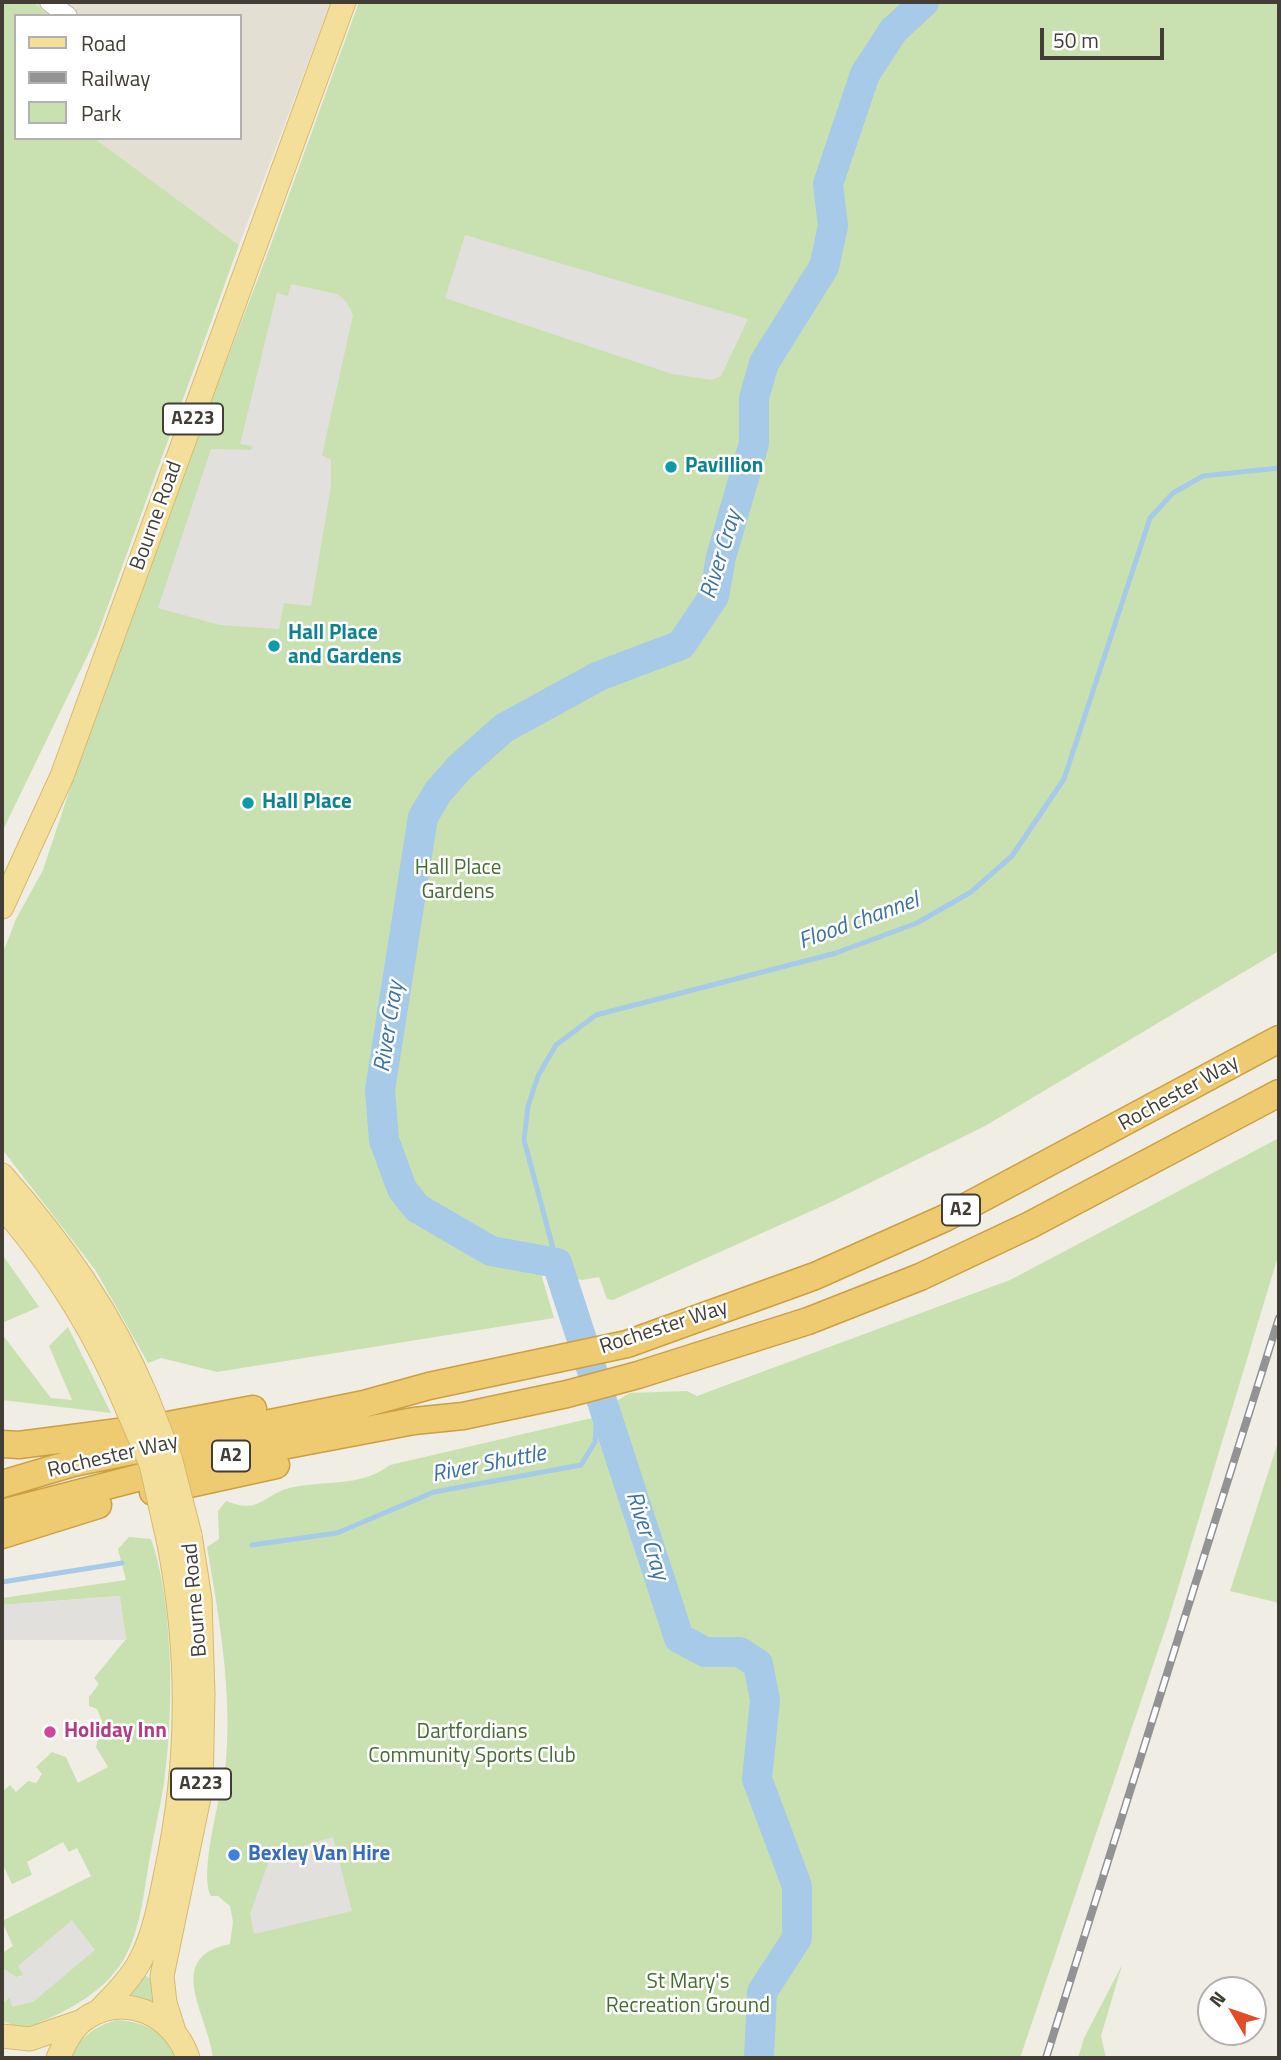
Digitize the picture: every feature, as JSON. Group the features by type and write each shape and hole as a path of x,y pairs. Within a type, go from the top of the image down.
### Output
{"highway":[{"name":"Rochester Way","path":"2,1484 73,1464 364,1404 429,1386 626,1344 815,1276 945,1218 1279,1039"},
{"name":"Rochester Way","path":"2,1513 204,1461 414,1420 463,1416 567,1394 638,1376 808,1321 920,1277 1030,1225 1279,1093"},
{"path":"2,1444 19,1445 157,1427 353,1392 429,1386"},
{"path":"2,1535 113,1501 418,1434 463,1416"}],"main road":[{"name":"Bourne Road","path":"2,907 62,776 344,2"},
{"name":"Bourne Road","path":"2,1175 47,1226 95,1294 137,1403 180,1604 186,1684 184,1755 172,1849 158,1911 143,1955 133,1974 90,2017 58,2058"},
{"name":"Bourne Road","path":"2,1206 69,1296 116,1381 137,1403 170,1457 190,1535 200,1599 203,1695 201,1788 162,1976 165,2003 173,2028 188,2058"},
{"path":"90,2017 118,2008 138,2009 157,2016 173,2028"},
{"name":"A223","path":"2,2036 30,2039 90,2017"}],"street":[{"path":"49,2 65,14"}],"shaded area":[{"path":"33,2 331,2 239,245 97,140 242,140 242,14 48,14"},
{"path":"465,235 748,319 721,376 712,380 672,374 445,298"},
{"path":"291,284 337,294 347,302 353,315 322,455 331,460 331,486 311,606 284,603 279,629 220,625 158,608 211,449 251,450 253,446 240,444 277,293 288,296"},
{"path":"120,1596 126,1640 2,1640 2,1605"},
{"path":"333,1837 352,1911 254,1934 250,1914 272,1852 287,1851"},
{"path":"72,1920 95,1950 33,2002 12,2007 9,1996 2,2004 2,1968 16,1977 24,1976 18,1966"}],"green space":[{"path":"2,2 33,2 48,14 14,14 14,140 97,140 239,245 97,636 2,832"},
{"name":"Hall Place Gardens","path":"359,2 1279,2 1279,951 985,1126 829,1203 613,1300 607,1299 599,1277 582,1280 540,1270 554,1318 217,1372 161,1358 148,1363 96,1271 2,1149 2,955 16,919 43,870 117,647 270,247"},
{"path":"1279,1138 1279,1253 1168,1621 1020,2058 213,2058 195,1989 194,1974 198,1961 210,1951 230,1944 233,1922 230,1906 218,1896 211,1896 207,1869 226,1760 227,1707 223,1653 207,1547 219,1539 218,1511 226,1501 241,1506 251,1505 286,1489 352,1481 378,1473 390,1465 609,1414 613,1403 630,1393 687,1391 697,1396 1010,1280"},
{"path":"2,1254 39,1307 2,1323"},
{"path":"68,1327 111,1413 2,1400 2,1334 51,1398 72,1400 49,1346"},
{"path":"1279,1439 1279,1603 1230,1591"},
{"path":"129,1537 151,1539 164,1595 170,1660 167,1756 142,1906 129,1949 105,1983 73,2006 24,2029 2,2021 2,2004 10,1996 95,1950 18,1966 25,1975 16,1977 2,1968 2,1953 13,1946 2,1921 91,1876 77,1848 69,1852 63,1842 27,1862 32,1875 12,1884 2,1863 2,1792 10,1785 16,1792 28,1781 36,1783 42,1774 36,1767 52,1752 66,1757 78,1783 108,1767 96,1747 102,1721 97,1709 89,1706 89,1697 99,1684 94,1678 126,1639 119,1596 2,1605 2,1598 126,1580 118,1549"},
{"path":"1122,1965 1101,2036 1106,2058 1078,2058 1084,2038"},
{"path":"143,1974 151,1979 152,2001 131,1995"},
{"path":"117,2020 137,2023 154,2030 167,2041 178,2058 69,2058 88,2034"}],"waterway":[{"name":"River Cray","path":"759,2058 762,1992 797,1938 797,1886 757,1779 765,1700 758,1664 740,1652 705,1652 679,1638 557,1263 491,1251 417,1208 402,1189 384,1140 380,1090 423,817 438,792 460,767 504,728 599,676 681,645 714,596 721,557 754,443 754,398 764,363 824,267 833,226 828,184 865,74 893,31 924,2"},
{"name":"Flood channel","path":"557,1263 524,1140 528,1106 538,1076 556,1045 596,1015 836,953 917,923 971,892 1012,856 1064,779 1150,518 1173,493 1203,476 1279,468"},
{"name":"River Shuttle","path":"252,1545 337,1533 434,1492 581,1465 595,1442 598,1394"},
{"name":"River Shuttle","path":"2,1582 122,1563"}],"railway":[{"path":"1046,2058 1279,1318"}],"place":[{"name":"Pavillion","path":"671,467"},
{"name":"Hall Place and Gardens","path":"274,646"},
{"name":"Hall Place","path":"248,803"},
{"name":"Holiday Inn","path":"50,1732"},
{"name":"Bexley Van Hire","path":"234,1855"}],"park label":[{"name":"Dartfordians Community Sports Club","path":"472,1745"},
{"name":"St Mary's Recreation Ground","path":"688,1995"}]}
